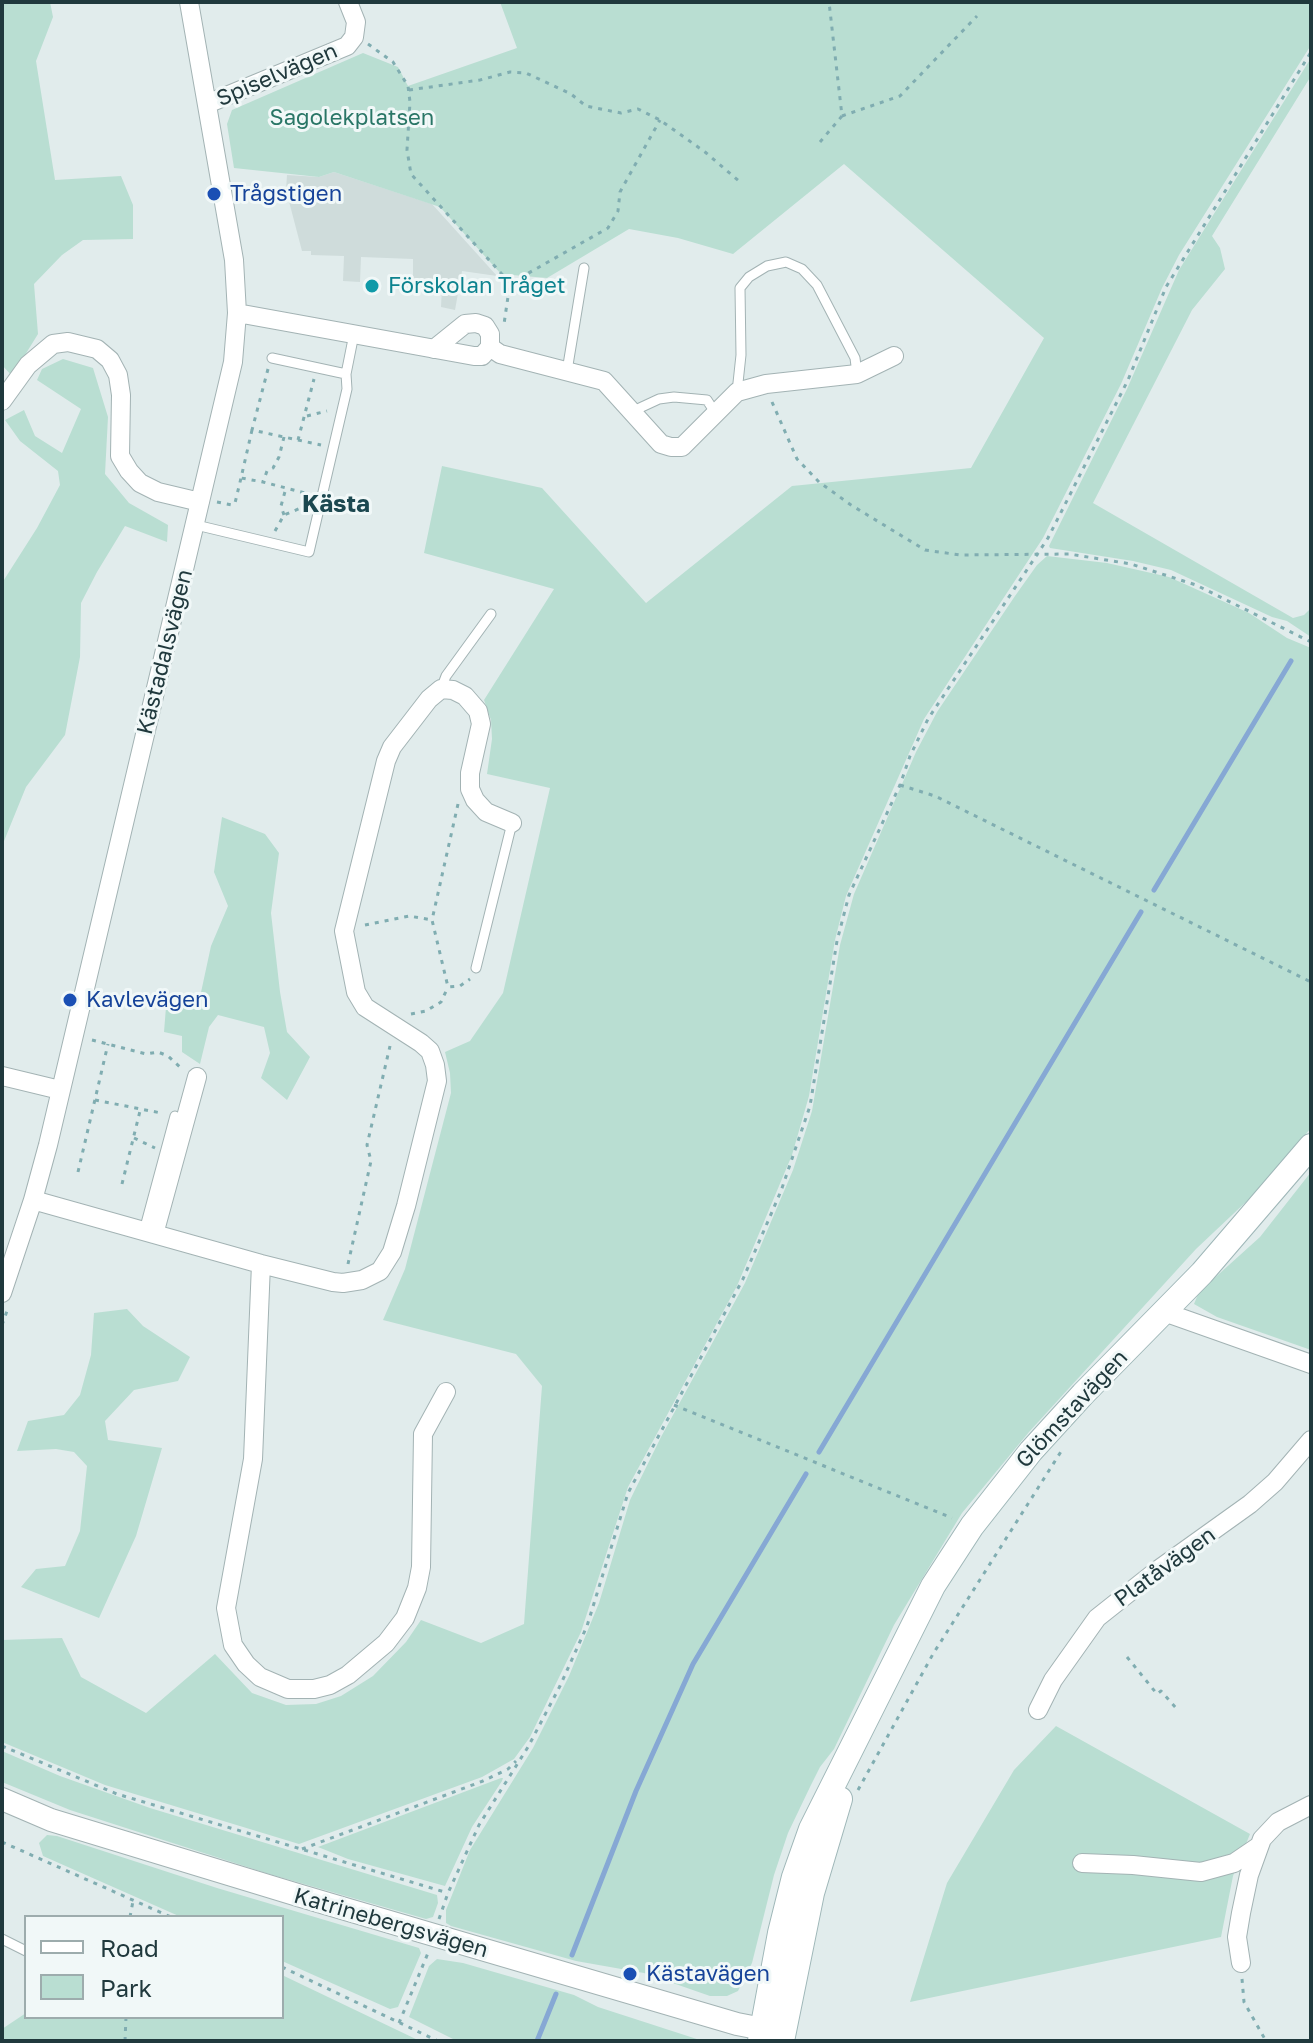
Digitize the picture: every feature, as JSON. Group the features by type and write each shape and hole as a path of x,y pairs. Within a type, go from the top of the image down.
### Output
{"main road":[{"name":"Glömstavägen","path":"772,2036 832,1823 874,1702 933,1586 972,1526 1053,1427 1202,1273 1311,1146"}],"street":[{"name":"Kästadalsvägen","path":"2,1293 33,1200 233,362 237,313 234,260 189,2"},
{"name":"Spiselvägen","path":"207,104 342,48 354,37 356,22 348,2"},
{"path":"237,313 474,356 495,351 604,381 661,444 671,447 682,447 737,392 766,384 857,374 894,356"},
{"path":"434,349 465,324 476,323 485,326 495,351"},
{"path":"2,401 28,365 53,344 68,342 97,349 110,360 118,375 121,395 120,456 129,471 140,483 158,492 200,502"},
{"path":"33,1200 261,1264 343,1283 362,1280 380,1271 392,1252 406,1206 437,1081 430,1051 365,1007 356,992 344,931 386,761 392,747 429,699 441,689 453,690 473,702 481,724 470,773 471,791 486,812 512,823"},
{"path":"149,1232 190,1073"},
{"path":"2,1076 60,1090"},
{"path":"261,1264 253,1459 226,1608 233,1645 260,1677 288,1689 314,1689 330,1685 348,1675 386,1643 405,1618 417,1588 421,1567 423,1434 446,1392"},
{"path":"1164,1312 1311,1364"},
{"name":"Platåvägen","path":"1038,1710 1053,1680 1097,1618 1250,1504 1275,1482 1311,1440"},
{"name":"Katrinebergsvägen","path":"2,1799 51,1820 772,2036"},
{"path":"1241,1963 1237,1931 1245,1891 1262,1839 1278,1822 1311,1805"},
{"path":"1082,1863 1201,1872 1234,1863 1259,1846"}],"lane":[{"path":"737,392 741,355 740,288 749,277 767,266 786,262 802,269 817,285 855,358 857,374"},
{"path":"567,371 584,268"},
{"path":"196,525 309,552 347,389 346,374 354,334"},
{"path":"272,358 346,374"},
{"path":"631,412 659,399 674,397 707,400 716,414"},
{"path":"441,689 446,676 491,614"},
{"path":"476,968 512,823"},
{"path":"149,1232 175,1116"},
{"path":"2,1939 24,1950"}],"path":[{"path":"829,2 842,116"},
{"path":"820,142 842,116 900,96 977,16"},
{"path":"354,37 393,62 409,90 407,150 411,174 510,283"},
{"path":"399,2023 448,1893 479,1825 522,1756 560,1686 587,1626 628,1493 744,1277 797,1148 810,1106 837,941 849,895 928,719 1048,538 1128,380 1166,287 1183,255 1311,52"},
{"path":"409,90 480,80 510,72 526,73 571,94 586,106 621,113 638,109 660,120 740,182"},
{"path":"495,351 510,283 608,228 618,211 620,192 660,120"},
{"path":"272,358 241,478 310,494 320,503"},
{"path":"298,440 317,368"},
{"path":"766,384 797,459 819,482 925,550 960,555 1069,554 1171,575 1311,642"},
{"path":"306,416 342,408"},
{"path":"252,430 333,448"},
{"path":"263,482 267,471 273,468 279,457 284,437"},
{"path":"284,515 281,506 286,488"},
{"path":"273,543 277,524 284,515 320,503"},
{"path":"900,785 935,796 1311,982"},
{"path":"343,1283 371,1161 367,1145 397,1017 426,1011 441,1002 448,987 432,920 458,801 464,793 471,791"},
{"path":"344,931 409,916 432,920"},
{"path":"448,987 460,986 469,980 476,968"},
{"path":"84,1038 146,1054 158,1052 190,1073"},
{"path":"78,1172 108,1044"},
{"path":"95,1100 175,1116"},
{"path":"122,1184 140,1111"},
{"path":"134,1138 166,1152"},
{"path":"674,1405 972,1526"},
{"path":"857,1794 933,1654 1067,1441"},
{"path":"1127,1657 1157,1694 1161,1691 1176,1708"},
{"path":"2,1746 117,1794 448,1893"},
{"path":"302,1849 483,1781 508,1769 522,1756"},
{"path":"2,1842 166,1915"},
{"path":"130,1915 133,1901"},
{"path":"1241,1963 1244,2002 1266,2041"},
{"path":"284,1968 438,2041"},
{"path":"125,2041 126,2019"}],"shaded area":[{"path":"334,172 432,204 497,276 462,271 455,310 441,307 442,287 413,286 413,259 361,257 360,282 343,281 344,256 311,255 311,251 302,251 286,190 287,175 319,177"}],"green space":[{"path":"2,2 50,2 53,17 36,61 55,180 121,176 133,205 133,239 83,240 62,255 34,284 38,334 12,376 2,365"},
{"name":"Sagolekplatsen","path":"500,2 1311,2 1311,45 1179,255 1121,384 1043,538 924,719 846,896 835,940 809,1096 792,1155 737,1286 628,1487 581,1632 530,1737 514,1759 482,1777 299,1844 105,1785 2,1742 2,1640 62,1638 81,1677 146,1713 215,1654 252,1693 286,1705 316,1704 341,1696 373,1676 406,1642 421,1620 481,1643 524,1624 542,1386 516,1354 383,1320 405,1269 451,1093 445,1052 470,1041 503,993 550,788 487,774 492,739 491,720 484,700 554,589 424,553 442,466 542,488 646,603 792,486 971,468 1044,338 844,164 733,254 678,238 629,229 547,278 501,274 440,207 334,172 319,177 234,168 227,124 232,110 363,53 398,67 408,86 517,48"},
{"path":"1311,58 1311,76 1212,236 1220,248 1225,269 1192,310 1093,503 1293,618 1304,615 1311,608 1311,637 1287,621 1171,570 1049,546 1127,389 1179,270"},
{"path":"63,359 93,368 108,417 105,474 129,503 168,525 167,542 125,526 97,572 81,603 80,657 65,735 26,787 2,846 2,583 60,485 58,471 20,441 5,420 24,410 35,436 62,453 81,409 37,380 42,369"},
{"path":"1047,556 1107,563 1169,577 1249,613 1287,638 1311,648 1311,1128 1249,1199 1196,1249 1029,1432 962,1513 894,1625 834,1749 820,1767 788,1833 752,1963 738,1991 727,1996 710,1996 644,1973 576,1961 451,1926 446,1923 446,1910 470,1850 533,1748 569,1676 599,1603 630,1500 745,1283 793,1170 812,1111 840,945 854,894 916,752 937,712 1015,596"},
{"path":"222,817 265,834 279,853 271,913 280,992 287,1032 310,1057 287,1100 261,1078 270,1053 264,1027 218,1015 209,1027 200,1064 182,1052 182,1036 164,1032 166,1007 188,1006 200,997 211,946 228,906 214,872"},
{"path":"1311,1172 1311,1350 1217,1317 1194,1304 1199,1292 1260,1237"},
{"path":"127,1309 143,1326 190,1357 178,1381 134,1390 105,1421 108,1440 162,1448 136,1536 99,1618 21,1587 36,1569 65,1566 80,1531 87,1466 74,1452 56,1449 17,1451 28,1421 64,1415 80,1395 91,1355 94,1313"},
{"path":"1056,1726 1250,1834 1233,1876 1221,1937 910,2002 947,1883 1014,1770"},
{"path":"2,1751 60,1776 150,1808 437,1895 438,1903 433,1917 426,1919 269,1874 70,1810 2,1782"},
{"path":"501,1778 472,1827 445,1886 348,1859 318,1847"},
{"path":"47,1835 57,1836 419,1948 421,1953 398,2007 390,2009 284,1962 284,1915 176,1915 43,1856 39,1843"},
{"path":"437,1959 463,1963 574,1995 598,2007 703,2041 457,2041 409,2017 429,1966"},
{"path":"284,1976 420,2041 2,2041 2,2029 24,2014 24,2019 284,2019"}],"waterway":[{"path":"1154,890 1291,661"},
{"path":"819,1452 1141,912"},
{"path":"572,1955 636,1791 693,1664 806,1474"},
{"path":"537,2041 556,1994"}],"place":[{"name":"Trågstigen","path":"214,194"},
{"name":"Förskolan Tråget","path":"372,286"},
{"name":"Kavlevägen","path":"70,1000"},
{"name":"Kästavägen","path":"630,1974"}],"district":[{"name":"Kästa","path":"336,504"}]}
